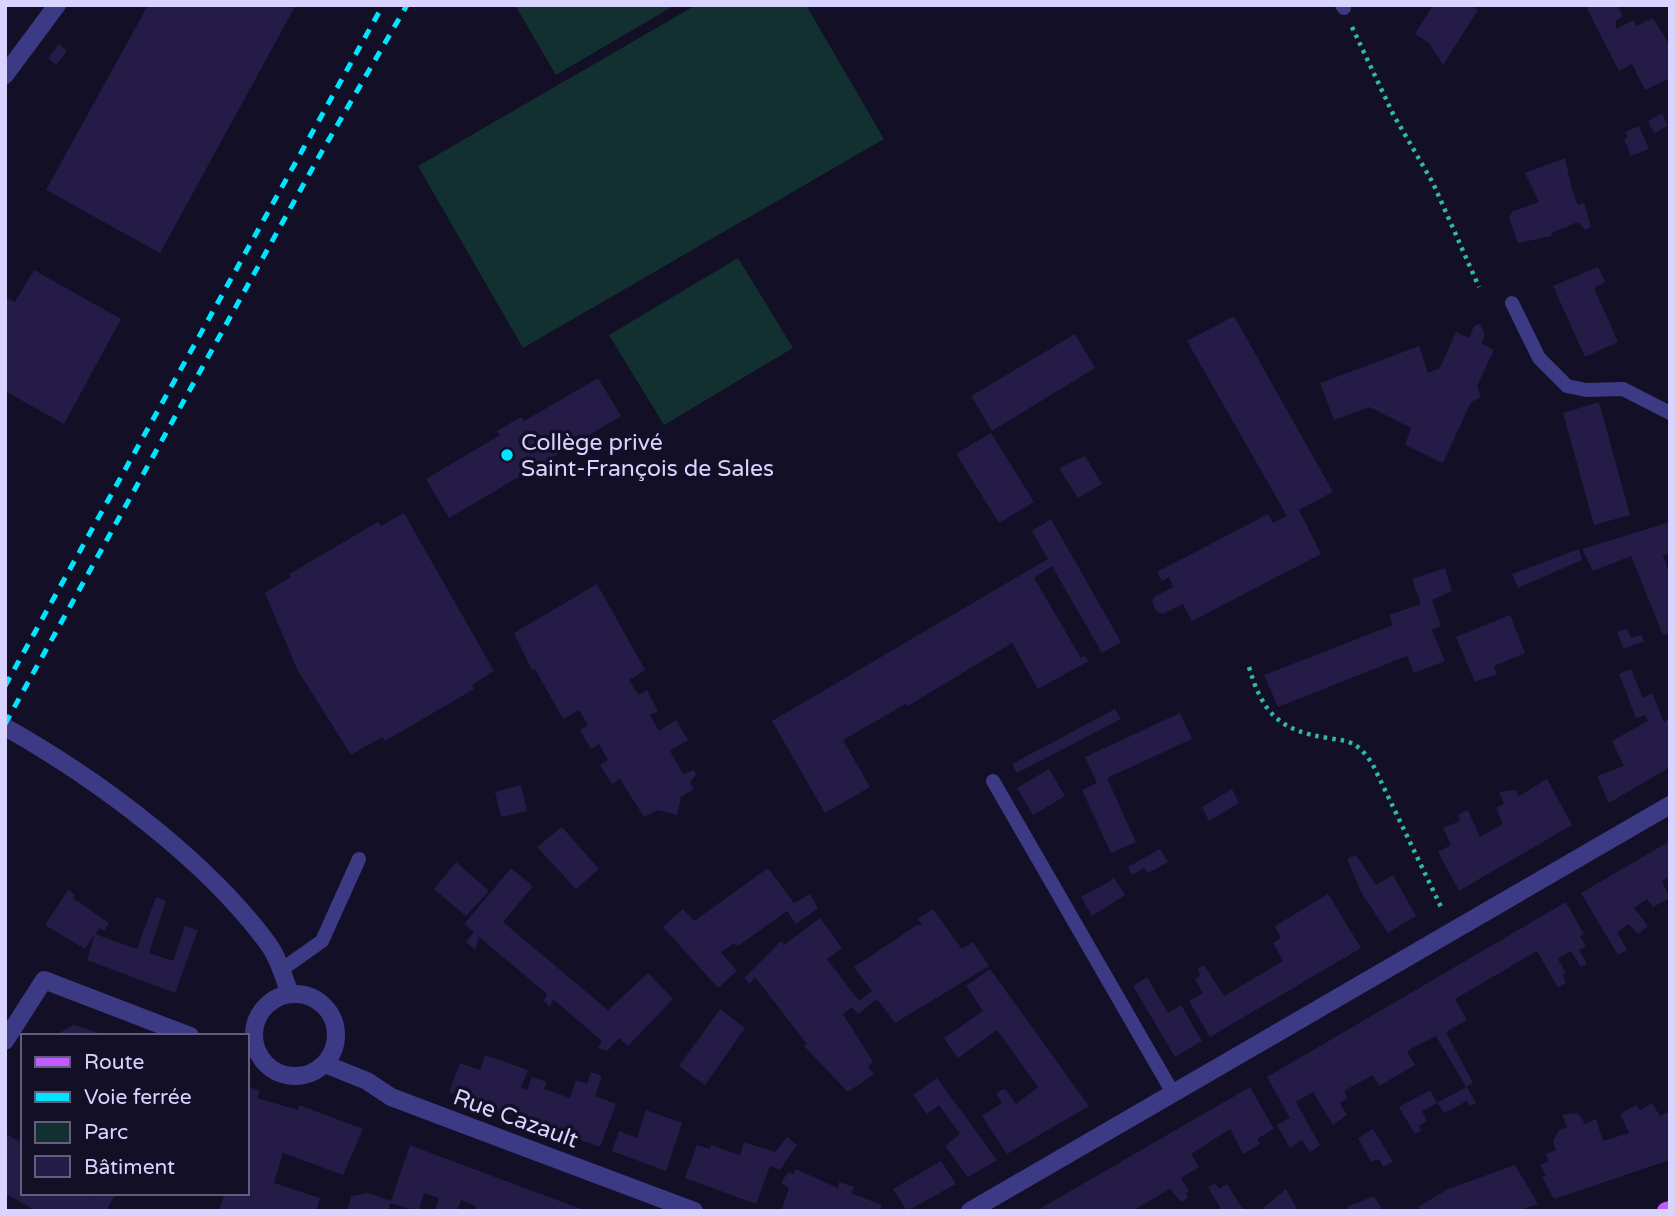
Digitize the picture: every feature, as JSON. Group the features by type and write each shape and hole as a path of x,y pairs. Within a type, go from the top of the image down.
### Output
{"street":[{"path":"5,75 57,5"},
{"path":"5,727 67,764 133,813 233,902 263,938 281,970 290,994"},
{"path":"970,1211 1670,805"},
{"path":"5,1041 44,980 185,1034"},
{"path":"290,994 314,999 332,1016 336,1041 325,1064 316,1071 292,1077 269,1068 251,1047 257,1019 264,1007 276,998 290,994"},
{"name":"Rue Cazault","path":"325,1064 367,1082 391,1097 694,1211"}],"lane":[{"path":"1512,303 1539,358 1567,386 1586,390 1623,389 1670,412"},
{"path":"993,781 1173,1093"},
{"path":"281,970 322,941 359,859"}],"path":[{"path":"1343,7 1393,114 1433,183 1479,287"},
{"path":"1249,667 1258,697 1272,715 1296,731 1344,740 1358,747 1373,765 1438,903 1457,930"}],"green space":[{"path":"515,5 675,5 556,75"},
{"path":"696,5 806,5 884,139 523,348 418,166"},
{"path":"738,258 793,348 664,425 609,335"}],"building":[{"path":"148,5 296,5 160,253 46,190"},
{"path":"1433,5 1470,5 1478,10 1443,65 1429,43 1415,34"},
{"path":"1585,5 1617,5 1623,17 1616,20 1616,29 1634,20 1636,26 1653,18 1670,46 1670,78 1645,90 1632,64 1619,71"},
{"path":"59,44 67,51 56,65 48,58"},
{"path":"1662,113 1668,126 1654,133 1648,121"},
{"path":"1639,126 1649,149 1631,156 1624,139 1628,137 1625,132"},
{"path":"1565,158 1572,190 1578,205 1584,203 1591,227 1585,230 1578,222 1551,233 1552,236 1518,243 1509,218 1513,211 1539,202 1525,173"},
{"path":"1598,267 1605,282 1594,288 1618,342 1585,357 1553,286"},
{"path":"34,270 121,319 64,424 5,391 5,297 15,302"},
{"path":"1234,316 1333,492 1299,510 1321,554 1192,621 1183,604 1163,614 1157,612 1152,602 1154,597 1173,587 1169,577 1162,581 1157,572 1268,514 1273,523 1287,516 1187,341"},
{"path":"1480,324 1485,335 1481,343 1494,350 1477,386 1481,397 1471,402 1443,463 1405,445 1411,428 1369,407 1334,420 1320,383 1419,346 1428,373 1440,368 1456,332 1469,338 1474,326"},
{"path":"1075,334 1095,368 992,431 971,396"},
{"path":"598,378 621,416 543,463 544,469 539,475 529,471 449,518 426,479 500,435 497,431 521,417 524,421"},
{"path":"1599,402 1630,515 1594,525 1563,413"},
{"path":"991,433 1034,502 999,523 956,454"},
{"path":"1085,456 1102,484 1078,498 1059,468"},
{"path":"404,513 494,671 472,685 474,689 385,741 382,737 351,755 297,669 265,593 291,577 289,574 378,522 381,526"},
{"path":"1051,519 1121,642 1102,653 1052,566 1034,578 1081,658 1085,656 1089,661 1038,689 1012,643 908,706 906,704 843,740 870,787 825,813 772,721 1048,559 1032,531"},
{"path":"1670,522 1670,553 1663,555 1670,576 1670,633 1663,635 1631,556 1593,571 1582,549"},
{"path":"1579,549 1582,560 1518,588 1512,574"},
{"path":"1445,568 1452,591 1432,600 1441,626 1432,630 1445,661 1414,673 1407,656 1278,707 1264,675 1393,625 1389,615 1421,604 1412,579"},
{"path":"597,584 645,670 629,680 638,695 647,690 658,711 650,715 659,731 676,720 688,740 670,751 683,774 694,770 696,775 690,782 694,789 681,797 677,815 658,810 644,817 620,779 612,784 600,765 608,760 599,744 591,749 580,730 588,725 579,710 563,719 535,669 532,670 514,633"},
{"path":"1510,615 1525,653 1494,666 1497,674 1475,682 1456,637"},
{"path":"1627,629 1631,638 1641,635 1644,641 1624,649 1617,632"},
{"path":"1631,669 1643,698 1652,693 1664,722 1670,718 1670,767 1609,803 1597,776 1624,766 1612,741 1648,721 1645,715 1636,718 1619,674"},
{"path":"1115,709 1121,719 1017,773 1012,764"},
{"path":"1180,713 1192,739 1107,778 1136,842 1111,853 1082,790 1097,783 1085,757"},
{"path":"1049,769 1065,796 1033,815 1017,788"},
{"path":"1547,779 1572,825 1459,891 1438,852 1451,845 1443,828 1460,821 1458,815 1468,810 1480,837 1503,824 1496,808 1504,804 1499,792 1515,790 1519,796"},
{"path":"521,785 527,811 501,817 495,792"},
{"path":"1232,789 1239,803 1209,821 1202,807"},
{"path":"562,827 599,869 576,889 537,847"},
{"path":"1670,841 1670,876 1662,881 1670,898 1653,907 1647,899 1634,908 1648,926 1638,934 1629,924 1617,932 1627,950 1618,955 1581,893"},
{"path":"1160,849 1168,862 1148,873 1144,868 1132,875 1128,867"},
{"path":"1356,855 1376,885 1393,875 1416,916 1388,933 1361,892 1347,859"},
{"path":"456,862 489,891 466,916 434,889"},
{"path":"511,868 533,886 503,922 608,1010 648,973 673,999 628,1046 619,1038 607,1051 598,1048 602,1041 553,999 550,1007 544,1001 547,994 479,937 475,950 466,942 474,932 464,924"},
{"path":"768,868 794,903 810,894 818,908 796,924 787,911 738,946 734,943 721,952 737,971 718,988 663,927 683,909 694,921"},
{"path":"1113,876 1125,895 1092,916 1081,897 1112,880"},
{"path":"68,890 75,895 73,898 109,923 104,931 100,928 85,949 45,925"},
{"path":"1328,894 1361,948 1210,1037 1189,1001 1203,993 1195,979 1200,976 1198,969 1204,965 1224,996 1283,961 1273,943 1281,938 1275,926"},
{"path":"156,897 166,901 149,953 173,961 185,926 198,930 175,993 87,960 95,934 137,949"},
{"path":"1566,902 1584,934 1580,936 1586,947 1579,950 1587,964 1581,967 1571,951 1558,959 1566,973 1562,975 1566,983 1558,988 1537,951 1455,999 1467,1020 1446,1032 1473,1083 1466,1087 1436,1036 1407,1051 1415,1065 1379,1086 1373,1075 1344,1091 1348,1098 1340,1103 1347,1115 1333,1125 1313,1092 1296,1102 1320,1145 1310,1152 1302,1140 1290,1148 1277,1125 1290,1118 1267,1077"},
{"path":"933,909 962,949 973,942 989,966 895,1023 877,999 858,1014 852,1007 843,1014 873,1062 868,1067 874,1074 848,1092 804,1046 807,1044 755,977 750,984 744,978 781,941 784,945 820,918 842,948 827,959 859,1001 872,991 854,967 917,925 923,925 918,919"},
{"path":"990,969 1089,1106 1007,1154 982,1116 1002,1103 996,1094 1001,1090 1005,1089 1016,1104 1038,1087 997,1030 958,1058 944,1038 983,1011 966,986"},
{"path":"1147,977 1168,1013 1181,1005 1202,1041 1175,1057 1133,986"},
{"path":"720,1009 745,1028 705,1085 679,1066"},
{"path":"74,1025 102,1034 57,1034"},
{"path":"485,1055 528,1070 521,1088 527,1090 532,1077 547,1082 544,1089 570,1098 576,1080 587,1084 591,1072 602,1076 595,1096 616,1104 600,1147 449,1092 460,1063 480,1070"},
{"path":"937,1078 997,1160 968,1177 945,1146 960,1134 939,1105 927,1114 913,1095"},
{"path":"248,1086 260,1091 257,1098 298,1110 299,1105 363,1129 343,1175 283,1153 274,1183 320,1198 316,1211 219,1211 224,1195 248,1195"},
{"path":"1250,1087 1274,1129 1257,1139 1260,1144 1243,1154 1230,1129 1191,1154 1199,1167 1181,1178 1189,1191 1186,1193 1188,1198 1181,1202 1170,1189 1132,1211 1036,1211"},
{"path":"1467,1087 1476,1103 1470,1106 1467,1101 1444,1113 1437,1103"},
{"path":"1430,1090 1437,1103 1422,1111 1427,1121 1419,1126 1421,1131 1415,1134 1399,1107"},
{"path":"1652,1103 1660,1116 1670,1111 1670,1160 1554,1199 1542,1177 1546,1176 1540,1165 1549,1161 1545,1154 1556,1150 1553,1141 1559,1130 1567,1127 1562,1115 1578,1113 1585,1124 1596,1119 1603,1141 1629,1133 1620,1114 1636,1105 1640,1110"},
{"path":"646,1110 682,1123 666,1171 612,1151 619,1131 637,1138"},
{"path":"1373,1129 1393,1162 1383,1167 1379,1159 1371,1162 1358,1138"},
{"path":"5,1134 21,1142 21,1195 115,1195 106,1211 36,1211 5,1193"},
{"path":"787,1137 797,1145 780,1170 770,1166 756,1204 685,1178 697,1145 710,1149 711,1145 740,1155 744,1142 775,1152"},
{"path":"410,1145 587,1211 474,1211 476,1206 461,1200 457,1211 435,1211 439,1198 424,1193 418,1211 390,1203 388,1211 347,1211 351,1196 368,1193 391,1201"},
{"path":"941,1161 956,1184 907,1211 893,1189"},
{"path":"1515,1165 1538,1204 1518,1211 1421,1211 1418,1207 1448,1189"},
{"path":"796,1169 838,1188 839,1182 854,1187 851,1193 882,1205 881,1211 781,1211 789,1188 781,1183 788,1172 794,1174"},
{"path":"1215,1183 1219,1189 1227,1184 1244,1211 1222,1211 1208,1187"},
{"path":"1286,1189 1298,1211 1260,1211"},
{"path":"1374,1196 1383,1211 1349,1211 1347,1207"}],"railway":[{"path":"5,686 383,5"},
{"path":"5,724 317,160 407,5"}],"place":[{"name":"Collège privé Saint-François de Sales","path":"507,455"}]}
